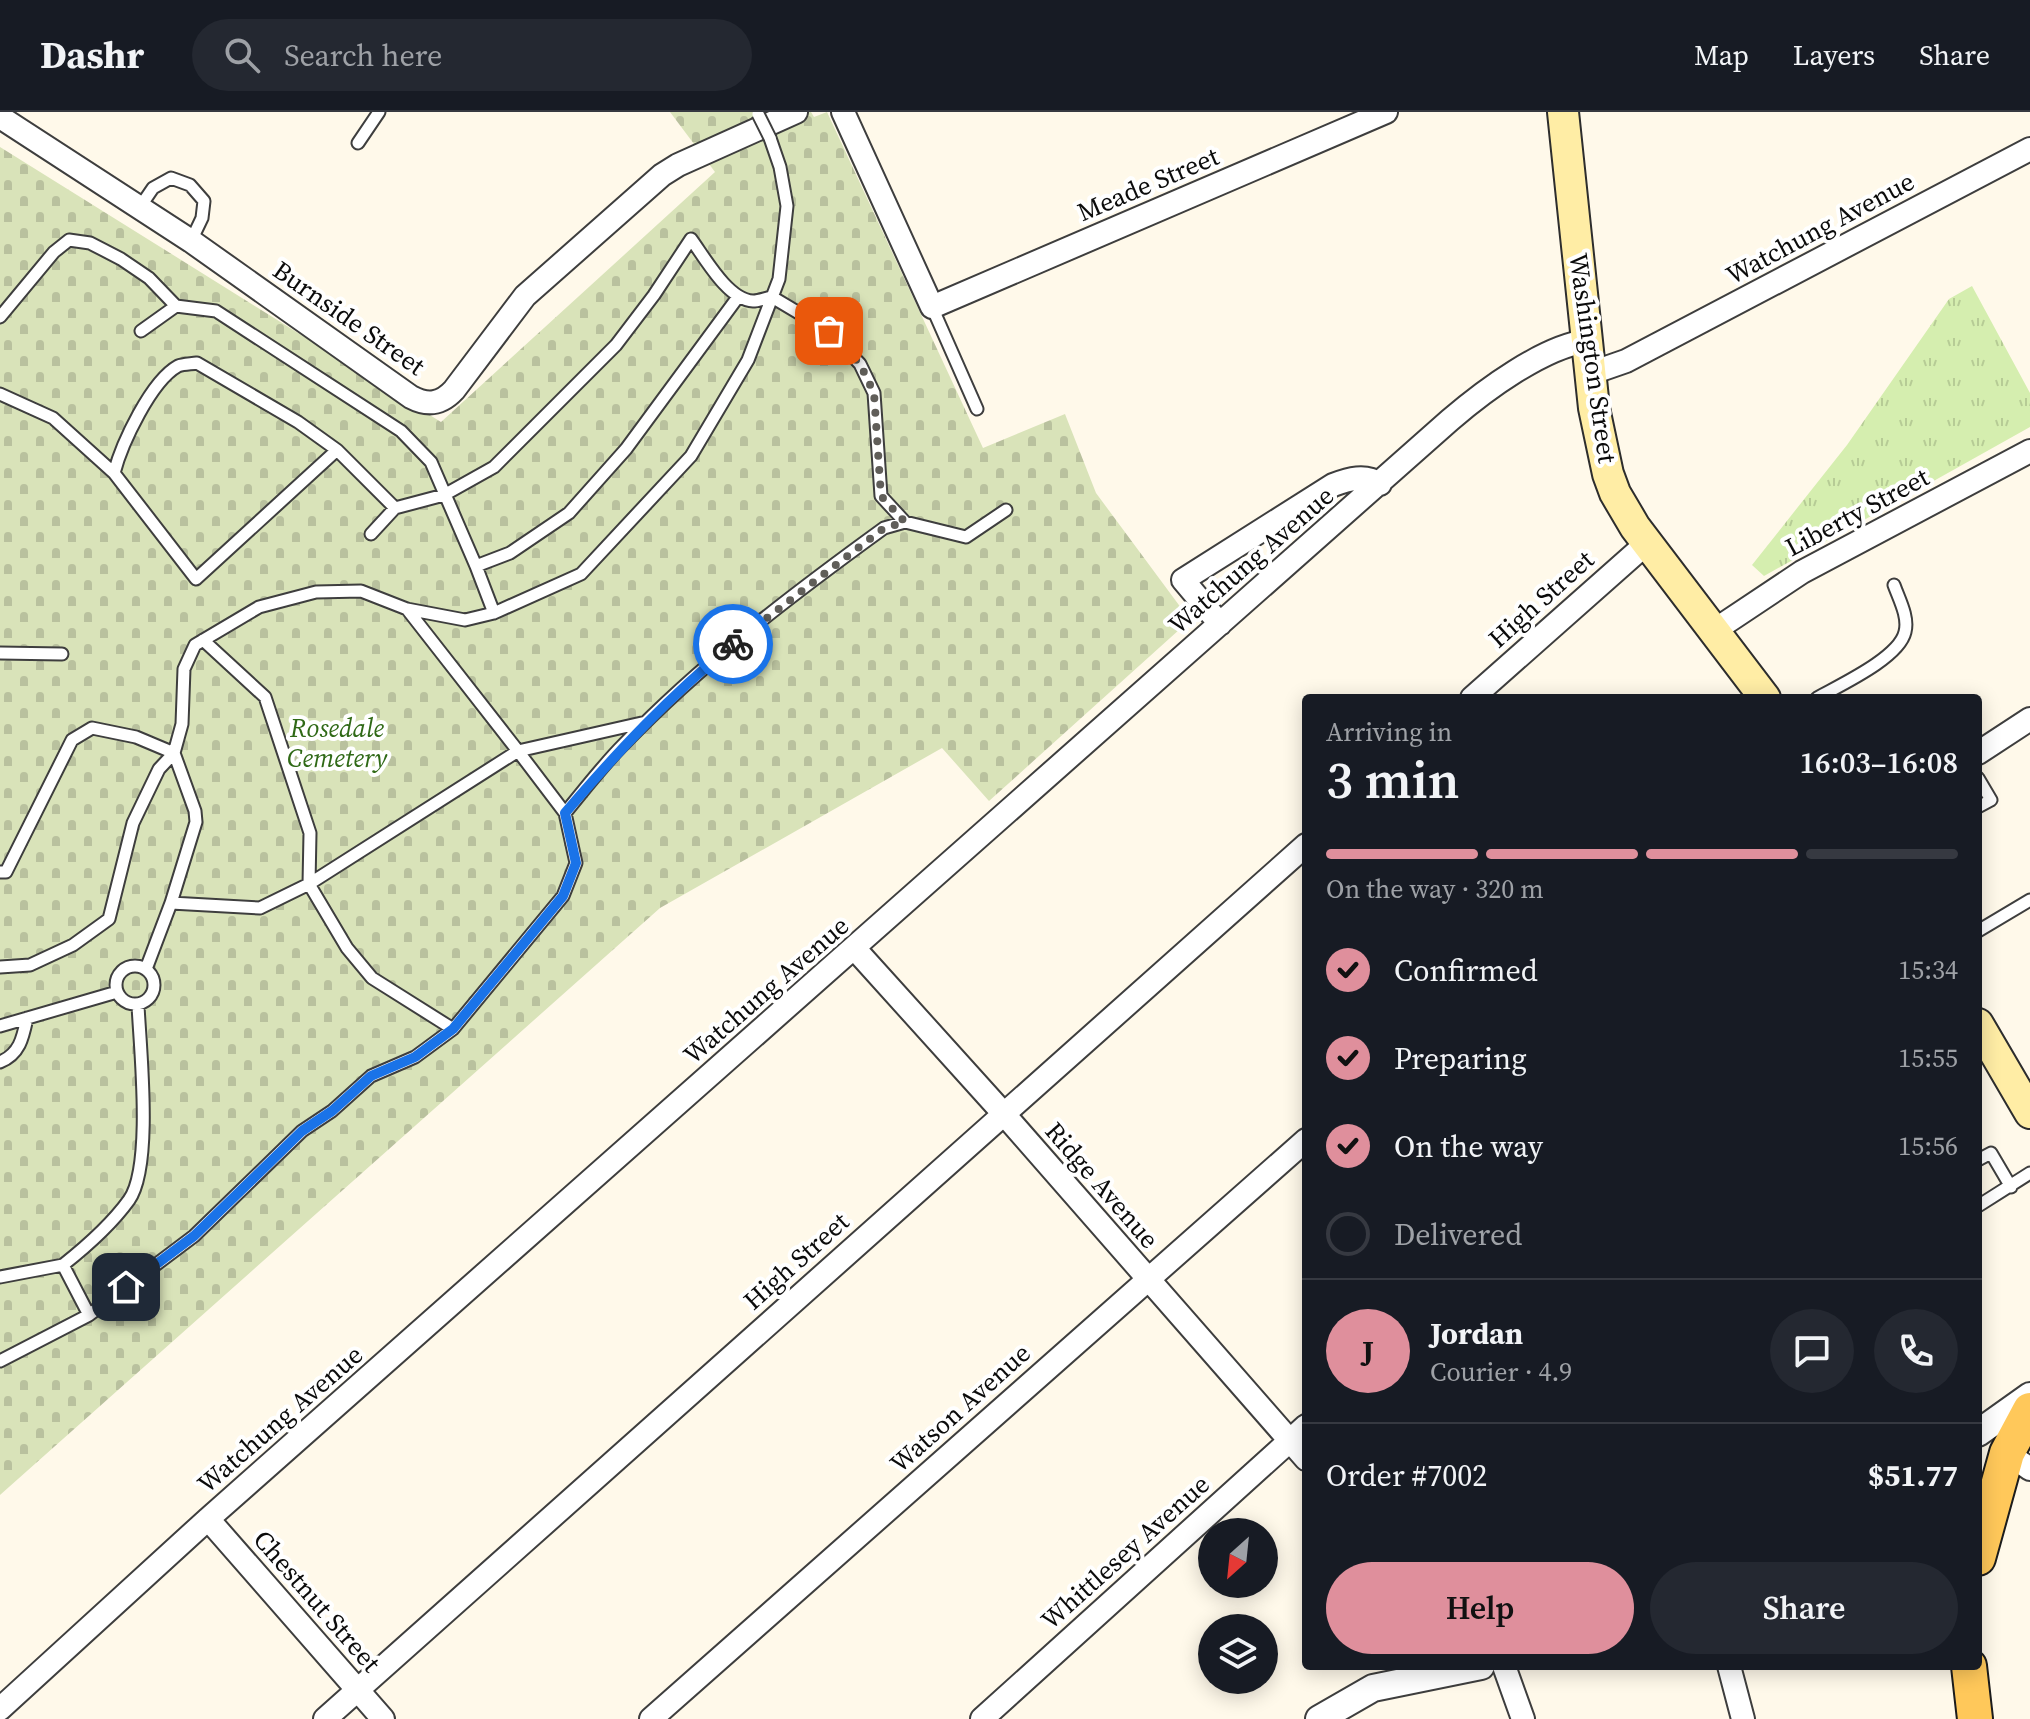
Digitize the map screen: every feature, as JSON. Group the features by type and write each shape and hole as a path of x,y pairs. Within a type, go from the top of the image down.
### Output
{"main road":[{"name":"Washington Street","path":"1563,112 1598,436 1608,474 1625,511 1647,543 1762,694"},
{"path":"1982,1037 2030,1113"},
{"path":"1982,1543 2003,1467 2030,1410"},
{"path":"1969,1670 1975,1719"}],"street":[{"name":"Burnside Street","path":"0,117 191,241 411,397 430,403 447,397 454,390 525,296 662,175 796,112"},
{"path":"843,112 932,307"},
{"name":"Meade Street","path":"932,307 1386,112"},
{"name":"Watchung Avenue","path":"0,1709 208,1519 1477,399 1552,349 1589,356 1603,369 1626,361 2030,149"},
{"name":"Liberty Street","path":"1715,630 1802,572 2030,451"},
{"path":"1220,624 1183,580 1333,485 1357,478 1380,484"},
{"name":"High Street","path":"1477,694 1647,543"},
{"path":"1982,750 2030,719"},
{"name":"High Street","path":"325,1719 1302,849"},
{"name":"Ridge Avenue","path":"855,949 1003,1113 1147,1280 1298,1433"},
{"name":"Watson Avenue","path":"651,1719 1302,1144"},
{"path":"1982,1430 2030,1396"},
{"name":"Whittlesey Avenue","path":"982,1719 1298,1433"},
{"name":"Chestnut Street","path":"208,1519 383,1719"},
{"path":"1319,1719 1373,1688 1461,1670"},
{"path":"1505,1670 1523,1719"},
{"path":"1730,1670 1743,1719"}],"lane":[{"path":"358,143 379,112"},
{"path":"0,967 30,965 73,945 109,919 133,823 159,769 174,753 182,724 184,669 195,645 259,607 316,592 361,591 407,609 465,620 494,613 581,574 691,456 748,360 779,279 787,206 780,167 757,113"},
{"path":"140,207 153,188 171,178 190,185 204,201 202,218 191,241"},
{"path":"371,534 395,508 444,495 494,467 616,345 691,239 738,297 753,301 772,297 829,331 860,364 874,393 881,496 905,522"},
{"path":"0,317 54,252 69,240 90,243 121,259 149,278 176,306 216,311 401,431 431,462 494,613"},
{"path":"476,566 510,553 569,513 635,438 738,297"},
{"path":"141,331 176,306"},
{"path":"932,307 977,409"},
{"path":"114,473 119,454 142,408 179,366 197,363 298,422 337,450 395,508"},
{"path":"0,394 53,418 114,473 196,579 337,450"},
{"path":"565,813 623,745 688,682 884,528 905,522 966,537 1006,510"},
{"path":"1824,694 1865,671 1898,647 1905,633 1906,618 1894,585"},
{"path":"0,1361 89,1315 194,1236 302,1131 332,1111 371,1076 415,1057 453,1029 563,896 576,863 565,813 407,609"},
{"path":"203,640 265,697 310,833 309,884 347,948 372,978 453,1029"},
{"path":"0,653 62,654"},
{"path":"171,903 260,908 309,884 518,751 646,722"},
{"path":"0,872 6,872 72,740 92,728 136,737 174,753 196,822 171,903 146,969"},
{"path":"1982,785 1991,800 1982,805"},
{"path":"1982,929 2030,900"},
{"path":"134,966 146,969 154,979 154,992 145,1003 125,1002 117,992 116,981 122,970 134,966"},
{"path":"0,1026 117,992"},
{"path":"0,1277 63,1265 94,1240 131,1198 143,1150 138,1005"},
{"path":"0,1062 7,1059 22,1042 27,1018"},
{"path":"1982,1158 1991,1153 2011,1187"},
{"path":"1982,1204 2030,1173"},
{"path":"63,1265 89,1315"}],"green space":[{"name":"Rosedale Cemetery","path":"670,112 811,112 814,117 827,112 983,448 1065,414 1096,493 1190,620 989,801 942,748 660,908 0,1495 0,147 441,422 715,172"},
{"path":"1972,286 2030,393 2030,427 1764,576 1752,565 1847,445 1949,299"}],"way so far":[{"path":"733,644 884,528 905,522 881,496 874,393 860,364 829,331"}],"route":[{"path":"126,1287 194,1236 302,1131 332,1111 371,1076 415,1057 453,1029 563,896 576,863 565,813 623,745 688,682 733,644"}]}
